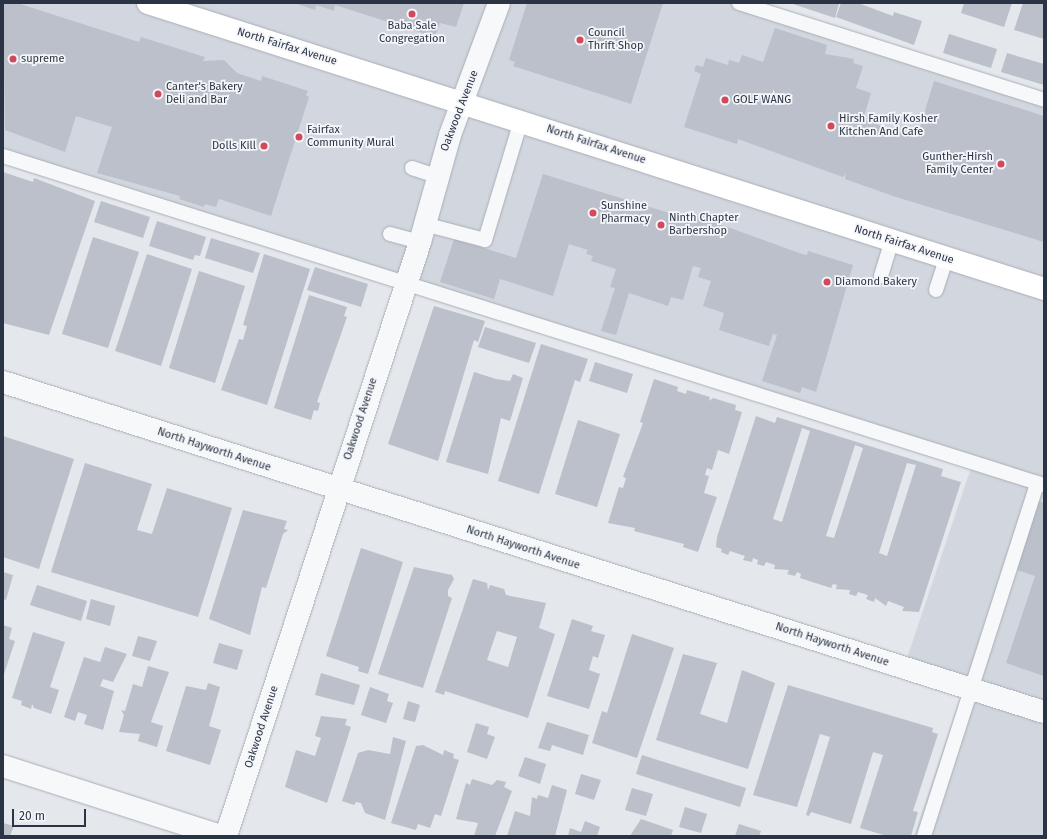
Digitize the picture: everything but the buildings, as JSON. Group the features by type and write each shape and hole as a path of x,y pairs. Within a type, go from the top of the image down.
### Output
{"main road":[{"name":"North Fairfax Avenue","path":"148,3 463,102 946,259 1044,289"}],"street":[{"name":"Oakwood Avenue","path":"226,836 422,233 437,176 499,3"},
{"name":"North Hayworth Avenue","path":"3,382 338,490 1044,712"},
{"path":"3,766 221,836"}],"lane":[{"path":"739,3 1044,100"},
{"path":"390,234 422,233 485,240 521,121"},
{"path":"3,156 1041,484 970,689 924,836"},
{"path":"412,168 437,176"},
{"path":"882,276 892,241"},
{"path":"936,290 946,259"}],"shaded area":[{"path":"3,3 743,3 1044,101 1044,836 914,836 965,683 905,664 971,468 3,159"}],"place":[{"name":"Baba Sale Congregation","path":"412,14"},
{"name":"Council Thrift Shop","path":"580,40"},
{"name":"supreme","path":"13,59"},
{"name":"Canter's Bakery Deli and Bar","path":"158,94"},
{"name":"GOLF WANG","path":"725,100"},
{"name":"Hirsh Family Kosher Kitchen And Cafe","path":"831,126"},
{"name":"Fairfax Community Mural","path":"299,137"},
{"name":"Dolls Kill","path":"264,146"},
{"name":"Gunther-Hirsh Family Center","path":"1001,164"},
{"name":"Sunshine Pharmacy","path":"593,213"},
{"name":"Ninth Chapter Barbershop","path":"661,225"},
{"name":"Diamond Bakery","path":"827,282"}]}
